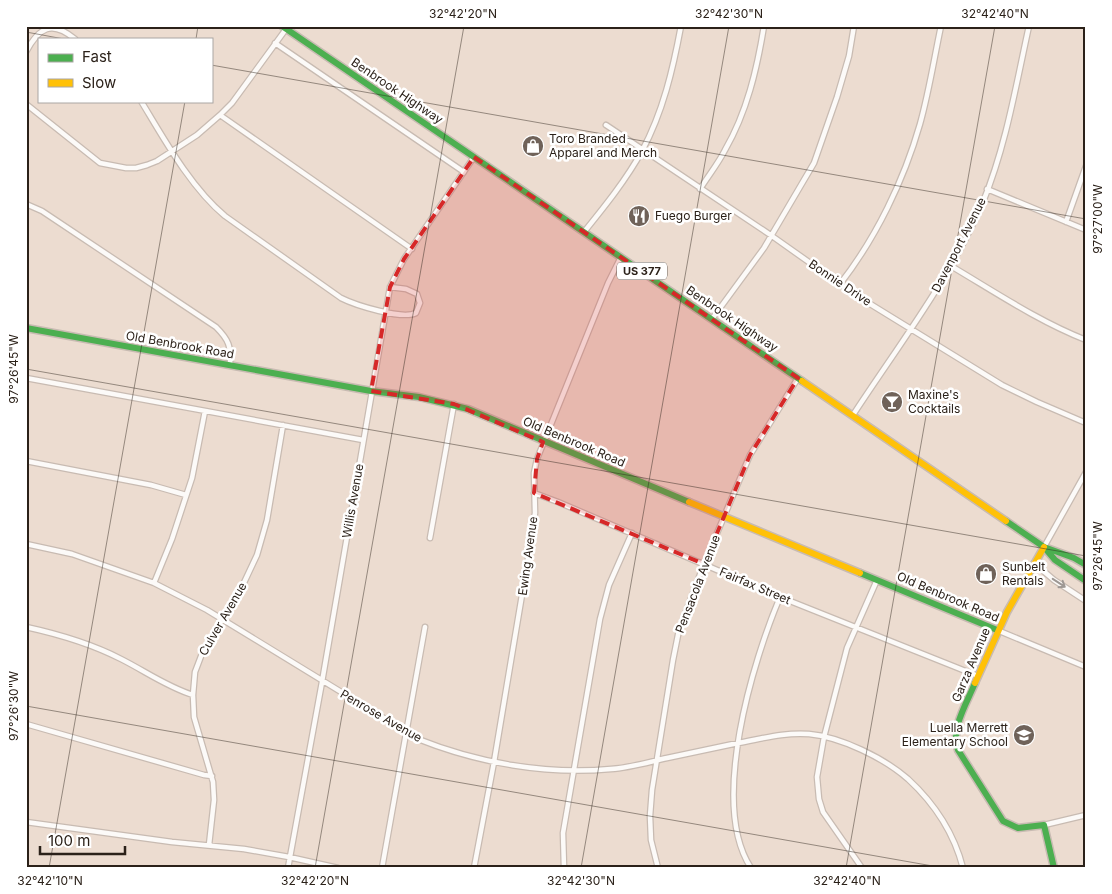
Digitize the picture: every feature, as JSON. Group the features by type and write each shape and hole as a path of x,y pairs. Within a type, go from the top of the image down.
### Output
{"street":[{"path":"584,232 619,188 642,150 667,90 681,26"},
{"path":"700,189 725,151 742,115 758,59 764,26"},
{"path":"712,319 772,236 814,163 849,56 854,26"},
{"path":"840,284 855,265 871,238 910,154 920,123 941,26"},
{"name":"Davenport Avenue","path":"853,415 951,266 983,202 1005,138 1029,26"},
{"path":"26,52 43,30 50,27 63,30 74,38"},
{"path":"26,104 100,163 115,167 136,168 157,161 207,128 232,103 275,44 284,28"},
{"name":"Benbrook Highway","path":"284,28 1044,546 1086,563"},
{"path":"275,44 464,172"},
{"path":"142,102 172,151 213,207 225,216 341,298 364,308 386,312 413,314 419,308 417,294 406,289 390,287"},
{"path":"220,115 412,249"},
{"name":"Bonnie Drive","path":"606,125 840,284 911,329 1002,385 1086,423"},
{"name":"Willis Avenue","path":"288,868 390,287 397,272 474,157"},
{"path":"1066,222 1086,166"},
{"path":"987,190 1086,230"},
{"path":"26,204 42,211 216,326 229,343 230,365"},
{"name":"Ewing Avenue","path":"474,868 527,565 534,513 537,458 608,283 621,257"},
{"path":"951,266 1016,304 1069,333 1086,340"},
{"name":"Old Benbrook Road","path":"26,328 371,391 454,404 1086,667"},
{"path":"26,378 363,440"},
{"name":"Pensacola Avenue","path":"658,868 652,840 650,816 652,790 673,660 680,630 704,564 750,455 798,378"},
{"path":"430,538 454,404"},
{"path":"154,583 172,539 196,462 205,411"},
{"name":"Culver Avenue","path":"209,845 214,800 212,776 194,717 195,672 199,661 258,556 263,540 283,425"},
{"path":"26,461 125,480 186,495"},
{"path":"1044,546 1086,472"},
{"name":"Fairfax Street","path":"534,493 780,597 978,676"},
{"path":"564,868 563,833 600,619 609,585 632,533"},
{"name":"Penrose Avenue","path":"26,544 72,554 154,583 222,619 322,682 418,739 446,750 494,762 536,768 574,770 613,769 774,735 810,734 855,747 898,770 928,798 944,822 963,868"},
{"name":"Benbrook Highway","path":"1044,546 1054,560 1086,581"},
{"name":"Garza Avenue","path":"1044,546 998,630 957,727 955,742 958,750 1003,821 1009,827 1023,829 1044,824"},
{"path":"1034,563 1054,580 1086,601"},
{"path":"862,868 823,812 819,800 818,770 824,737 847,648 877,580"},
{"path":"750,868 738,836 734,802 739,743 748,691 760,648 780,597"},
{"path":"26,627 97,648 120,658 164,683 193,695"},
{"path":"382,868 425,627"},
{"path":"26,724 212,776"},
{"path":"1054,868 1044,824 1086,815"},
{"path":"26,822 172,842 209,845 290,857 338,868"}],"highlighted area":[{"path":"474,157 798,378 750,455 704,564 534,493 537,459 543,442 454,404 371,391 390,287 404,259"}],"traffic: fast":[{"path":"282,26 802,381"},
{"path":"26,328 371,391 419,397 468,409 689,502"},
{"path":"1006,521 1044,547 1074,558 1086,565"},
{"path":"1044,547 1055,560 1086,581"},
{"path":"860,573 997,630"},
{"path":"975,683 958,725 956,733 958,750 1003,821 1018,828 1044,825 1054,868"}],"traffic: slow":[{"path":"802,381 1006,521"},
{"path":"689,502 860,573"},
{"path":"975,683 1007,612 1044,547"}],"place":[{"name":"Toro Branded Apparel and Merch","path":"533,146"},
{"name":"Fuego Burger","path":"639,216"},
{"name":"Maxine's Cocktails","path":"892,402"},
{"name":"Sunbelt Rentals","path":"986,574"},
{"name":"Luella Merrett Elementary School","path":"1024,735"}]}
